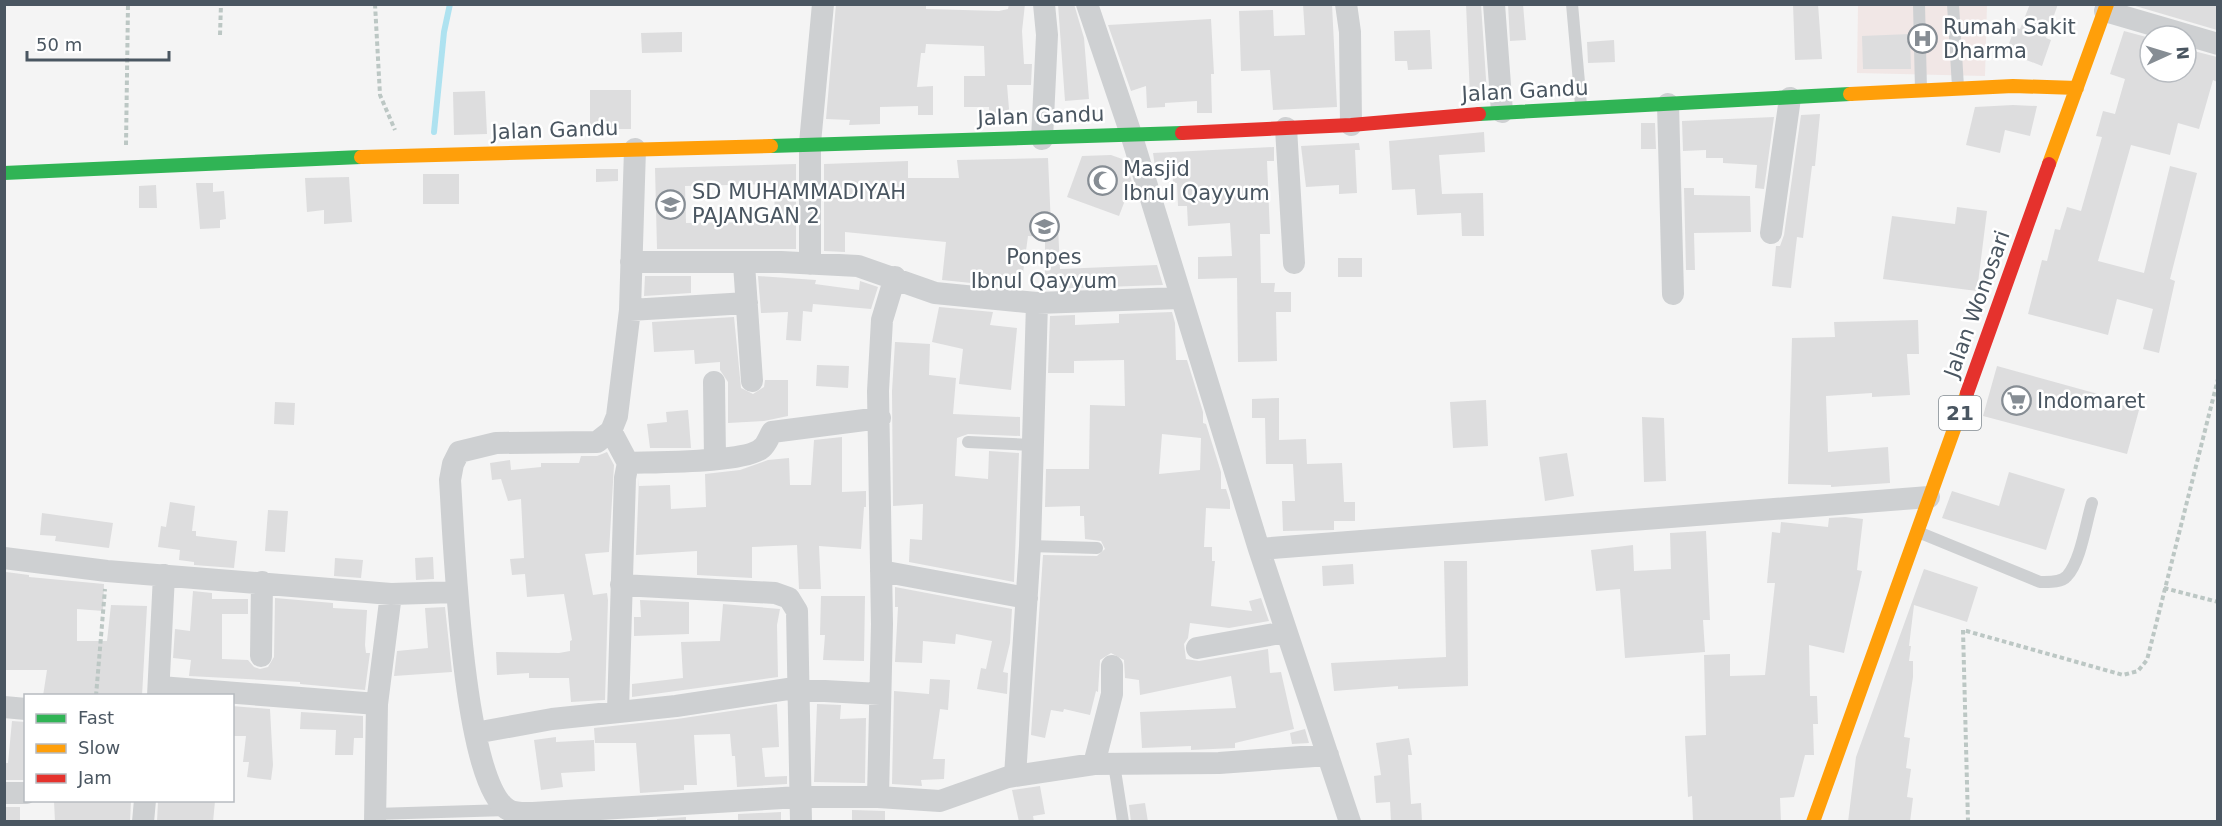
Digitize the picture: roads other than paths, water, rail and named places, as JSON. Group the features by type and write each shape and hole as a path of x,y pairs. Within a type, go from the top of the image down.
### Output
{"main road":[{"name":"Jalan Wonosari","path":"1813,822 2106,8"},
{"name":"Jalan Gandu","path":"4,173 413,155 810,143 1042,139 1351,125 1502,112 1582,110 1958,89 2077,88"}],"street":[{"path":"810,264 810,143 822,4"},
{"path":"1042,139 1047,35 1044,4"},
{"path":"1087,4 1131,134 1258,549 1350,822"},
{"path":"1346,4 1350,32 1351,125"},
{"path":"1494,4 1502,112"},
{"path":"2106,8 2217,44"},
{"path":"1771,233 1791,98"},
{"path":"1668,104 1673,294"},
{"path":"1286,128 1294,263"},
{"path":"635,149 630,310 617,416 611,431 597,442 496,443 459,452 453,464 450,480 457,591 468,703 492,790 507,810 518,813 697,813 799,797 878,796 940,801 1015,776 1104,764 1230,763 1328,755"},
{"path":"632,262 858,266 895,277 935,293 1037,303 1180,298"},
{"path":"744,264 752,381"},
{"path":"878,796 881,571 878,391 882,320 895,277"},
{"path":"630,310 747,303"},
{"path":"1015,776 1028,597 1037,303"},
{"path":"714,382 715,459"},
{"path":"628,463 715,459 747,455 762,448 772,432 880,418"},
{"path":"611,431 628,463 625,478 618,711"},
{"path":"1258,549 1929,497"},
{"path":"4,558 107,571 391,594 457,591"},
{"path":"881,571 1028,597"},
{"path":"164,575 159,691 209,694"},
{"path":"261,656 262,582"},
{"path":"621,585 775,593 789,598 797,611 796,690 801,822"},
{"path":"375,818 377,704 391,594"},
{"path":"1197,648 1286,632"},
{"path":"1104,764 1112,694 1112,666"},
{"path":"475,733 618,711 676,706 737,695 796,690 880,694"},
{"path":"234,695 377,704"},
{"path":"4,707 24,709"},
{"path":"4,793 24,793"},
{"path":"143,822 145,802"}],"lane":[{"path":"1572,4 1582,110"},
{"path":"1918,4 1921,91"},
{"path":"1953,4 1958,89"},
{"path":"968,442 1032,445"},
{"path":"1917,531 2040,582 2053,583 2066,578 2075,563 2092,502"},
{"path":"1030,546 1097,548"},
{"path":"1104,764 1123,822"},
{"path":"375,818 507,810"}],"waterway":[{"path":"434,132 444,32 450,4"}],"place":[{"name":"Rumah Sakit Dharma","path":"1922,39"},
{"name":"Masjid Ibnul Qayyum","path":"1102,181"},
{"name":"SD MUHAMMADIYAH PAJANGAN 2","path":"671,204"},
{"name":"Ponpes Ibnul Qayyum","path":"1044,226"},
{"name":"Indomaret","path":"2016,401"}]}
